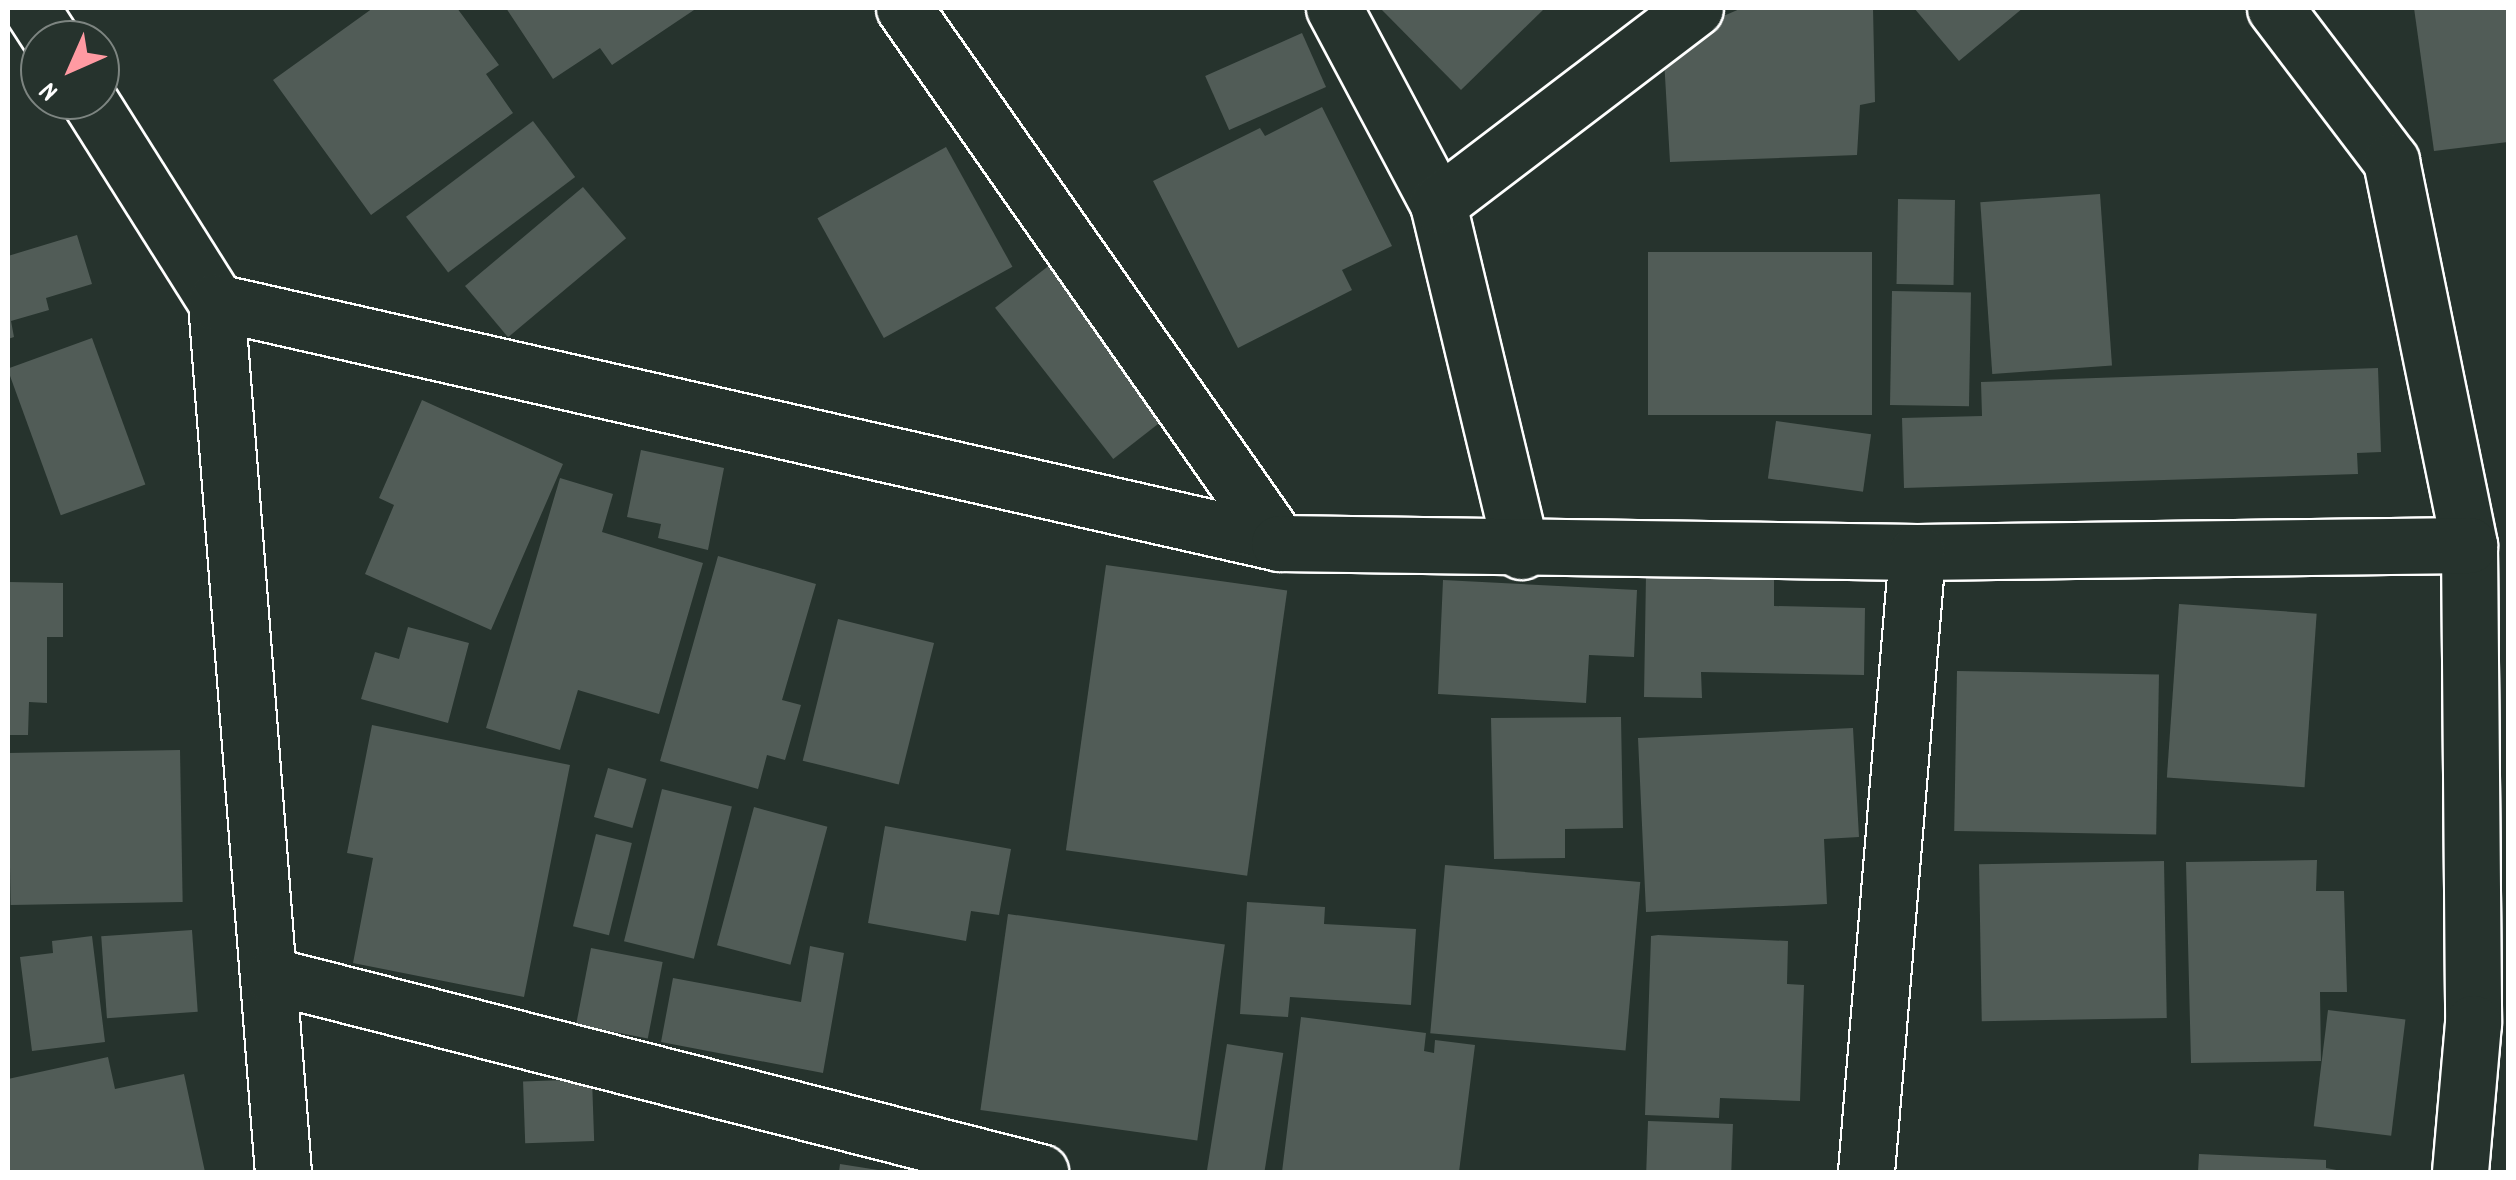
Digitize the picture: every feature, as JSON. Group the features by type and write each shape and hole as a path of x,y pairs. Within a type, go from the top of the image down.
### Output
{"street":[{"path":"904,8 1279,543"},
{"path":"1334,8 1438,204 1521,551"},
{"path":"1438,204 1695,8"},
{"path":"2275,8 2391,161 2468,545 2474,1023 2460,1172"},
{"path":"102,120 216,302 273,976 283,1172"},
{"path":"216,302 1279,543 1521,551 1917,552 2468,545"},
{"path":"1866,1172 1917,552"},
{"path":"273,976 1040,1172"}],"building":[{"path":"373,8 457,8 499,65 486,74 513,113 371,215 273,80"},
{"path":"506,8 697,8 612,65 600,48 553,79"},
{"path":"1380,8 1545,8 1461,90"},
{"path":"1742,8 1873,8 1875,102 1860,105 1857,155 1670,162 1663,42"},
{"path":"1914,8 2023,8 1959,61"},
{"path":"2414,8 2508,8 2508,142 2434,151"},
{"path":"1302,33 1326,87 1229,130 1205,76"},
{"path":"1322,107 1392,246 1342,270 1352,290 1238,348 1153,181 1260,128 1265,136"},
{"path":"533,121 575,177 448,273 406,217"},
{"path":"946,147 1012,267 884,338 817,218"},
{"path":"583,187 626,238 508,337 465,286"},
{"path":"2100,194 2112,366 1992,374 1980,202"},
{"path":"1898,199 1955,200 1954,285 1897,284"},
{"path":"77,235 92,284 46,298 49,310 11,321 14,337 8,339 8,256"},
{"path":"1648,252 1872,252 1872,415 1648,415"},
{"path":"1051,264 1169,415 1113,459 995,308"},
{"path":"1892,291 1971,292 1969,406 1890,405"},
{"path":"92,338 145,485 61,515 8,369"},
{"path":"2378,368 2381,452 2357,453 2358,474 1904,488 1902,418 1982,416 1981,382"},
{"path":"422,400 563,464 491,630 365,574 394,505 379,498"},
{"path":"1776,421 1871,434 1863,492 1768,478"},
{"path":"641,450 724,468 708,550 658,538 661,524 627,517"},
{"path":"560,478 613,494 602,532 703,563 659,714 578,690 560,750 486,728"},
{"path":"718,556 816,584 782,700 801,705 785,760 767,755 758,789 660,761"},
{"path":"1106,565 1287,590 1247,876 1066,850"},
{"path":"1646,574 1774,575 1774,606 1865,608 1864,675 1701,672 1702,698 1644,697"},
{"path":"1443,580 1637,590 1634,657 1589,655 1586,703 1438,694"},
{"path":"8,582 63,583 63,637 47,637 47,703 29,702 28,735 8,735"},
{"path":"2179,604 2317,614 2305,787 2167,778"},
{"path":"838,619 934,643 899,785 803,761"},
{"path":"408,627 469,643 448,723 361,699 375,652 399,659"},
{"path":"1957,671 2159,675 2156,835 1954,831"},
{"path":"1621,717 1623,828 1565,829 1565,858 1494,859 1491,718"},
{"path":"372,725 570,765 524,997 353,963 373,858 347,853"},
{"path":"1853,728 1859,837 1824,839 1827,904 1646,912 1638,738"},
{"path":"180,750 183,902 11,905 8,753"},
{"path":"608,768 646,779 632,828 594,817"},
{"path":"662,789 732,806 694,959 624,941"},
{"path":"754,807 827,827 790,965 717,945"},
{"path":"885,826 1011,849 999,915 971,911 966,941 868,923"},
{"path":"596,834 632,843 609,935 573,926"},
{"path":"2317,860 2316,891 2344,891 2347,992 2320,992 2321,1061 2191,1063 2186,862"},
{"path":"2164,861 2167,1018 1982,1021 1979,864"},
{"path":"1445,865 1640,882 1626,1050 1430,1033"},
{"path":"1247,902 1325,907 1324,924 1416,929 1411,1005 1290,997 1288,1017 1240,1014"},
{"path":"1008,914 1225,944 1197,1141 980,1110"},
{"path":"192,930 198,1012 107,1018 101,936"},
{"path":"92,936 105,1042 32,1051 20,957 53,953 52,941"},
{"path":"1651,936 1788,941 1787,984 1804,985 1800,1101 1720,1098 1719,1118 1645,1115"},
{"path":"810,946 844,953 823,1073 661,1042 673,978 801,1002"},
{"path":"591,948 663,962 648,1038 576,1025"},
{"path":"2328,1010 2405,1020 2391,1136 2314,1126"},
{"path":"1301,1017 1426,1033 1424,1051 1434,1053 1435,1040 1475,1045 1459,1172 1282,1172"},
{"path":"1227,1044 1283,1053 1264,1172 1207,1171"},
{"path":"108,1057 115,1089 184,1074 205,1172 8,1172 8,1079"},
{"path":"592,1079 594,1141 525,1143 523,1081"},
{"path":"1648,1121 1733,1124 1731,1172 1646,1172"},
{"path":"2199,1154 2326,1160 2326,1168 2347,1172 2198,1172"},
{"path":"840,1164 878,1170 878,1172 839,1172"}]}
